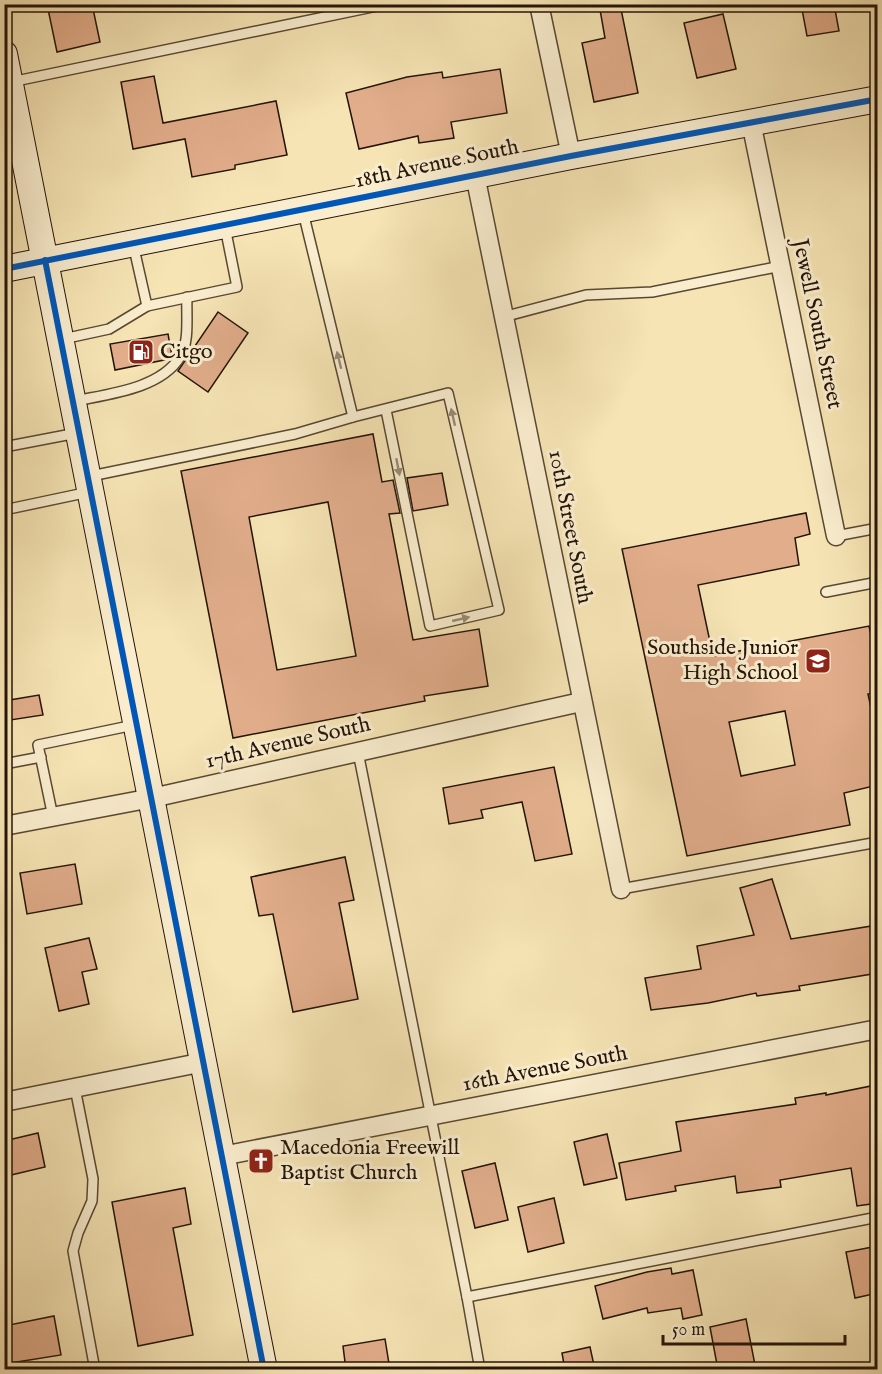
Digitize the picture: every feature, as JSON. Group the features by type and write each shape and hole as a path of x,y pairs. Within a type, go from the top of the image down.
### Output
{"main road":[{"path":"4,54 7,82 80,432 264,1370"},
{"name":"18th Avenue South","path":"4,268 302,211 571,156 878,99"}],"street":[{"path":"540,4 571,156"},
{"name":"Jewell South Street","path":"751,122 836,536"},
{"name":"10th Street South","path":"474,175 621,889"},
{"name":"17th Avenue South","path":"4,826 152,798 581,702"},
{"name":"16th Avenue South","path":"222,1156 878,1029"},
{"path":"4,1102 204,1062"}],"lane":[{"path":"7,82 387,4"},
{"path":"302,211 353,417"},
{"path":"61,339 108,329 147,306 237,288 225,225"},
{"path":"133,243 147,306"},
{"path":"503,316 586,295 652,292 781,266"},
{"path":"73,401 132,389 161,376 180,357 185,343 188,297"},
{"path":"4,510 90,484 296,435 353,417 448,393 499,610 430,626 386,410"},
{"path":"4,447 80,432"},
{"path":"836,536 878,528"},
{"path":"826,592 878,582"},
{"path":"53,817 38,745 138,724"},
{"path":"358,752 480,1370"},
{"path":"4,764 41,757"},
{"path":"621,889 878,842"},
{"path":"75,1088 93,1179 93,1201 78,1233 73,1251 95,1370"},
{"path":"467,1297 878,1217"}],"building":[{"path":"67,4 92,4 100,42 57,52 48,9"},
{"path":"599,4 620,4 638,93 594,102 582,43 605,38"},
{"path":"801,4 834,4 839,31 807,36"},
{"path":"723,14 736,69 697,78 684,23"},
{"path":"500,69 507,113 451,122 454,138 419,143 418,136 359,149 346,93 407,77 442,72 443,78"},
{"path":"154,76 163,123 276,101 287,155 235,165 235,169 192,177 185,139 133,149 121,82"},
{"path":"218,312 248,333 208,392 178,371"},
{"name":"Citgo","path":"168,334 172,356 169,359 115,370 110,344"},
{"path":"373,434 382,482 393,480 400,513 389,514 413,640 479,629 488,686 424,696 425,701 233,738 181,471","holes":["328,502 356,656 277,670 249,517"]},
{"path":"442,473 448,505 413,511 407,478"},
{"path":"806,513 810,534 795,538 799,565 698,585 713,656 869,626 878,667 878,692 868,694 878,740 878,785 844,793 850,825 687,856 622,549","holes":["785,711 795,765 741,776 729,722"]},
{"path":"39,695 43,715 4,721 4,701"},
{"path":"554,767 572,854 535,861 522,802 481,810 483,818 449,824 443,788"},
{"path":"345,857 354,900 339,903 358,999 293,1012 273,914 259,916 251,877"},
{"path":"75,864 82,904 27,914 20,873"},
{"path":"772,879 791,939 878,925 878,973 799,986 800,990 757,996 756,993 708,1003 651,1010 645,978 701,969 697,946 754,935 740,888"},
{"path":"89,938 97,969 82,972 89,1004 59,1011 45,948"},
{"path":"876,1085 878,1095 878,1203 857,1206 851,1168 780,1180 781,1187 737,1193 735,1176 675,1186 676,1191 626,1200 619,1163 681,1151 676,1122 796,1104 795,1098 826,1093 826,1095"},
{"path":"38,1133 45,1167 11,1175 4,1141"},
{"path":"607,1134 617,1178 584,1185 574,1142"},
{"path":"495,1163 508,1220 475,1228 462,1171"},
{"path":"185,1188 191,1224 173,1228 193,1335 138,1346 112,1202"},
{"path":"554,1198 564,1243 528,1252 518,1207"},
{"path":"878,1246 878,1293 855,1298 846,1252"},
{"path":"671,1268 672,1274 693,1270 702,1315 683,1319 681,1308 648,1313 647,1308 603,1319 595,1286"},
{"path":"54,1316 61,1355 4,1364 4,1326"},
{"path":"746,1319 756,1370 718,1370 710,1327"},
{"path":"385,1339 390,1370 346,1370 343,1346"},
{"path":"590,1347 595,1370 565,1370 562,1353"}],"cycle path":[{"path":"4,269 571,156 878,99"},
{"path":"45,260 264,1370"}],"place":[{"name":"Citgo","path":"141,352"},
{"name":"Southside Junior High School","path":"818,661"},
{"name":"Macedonia Freewill Baptist Church","path":"261,1161"}]}
